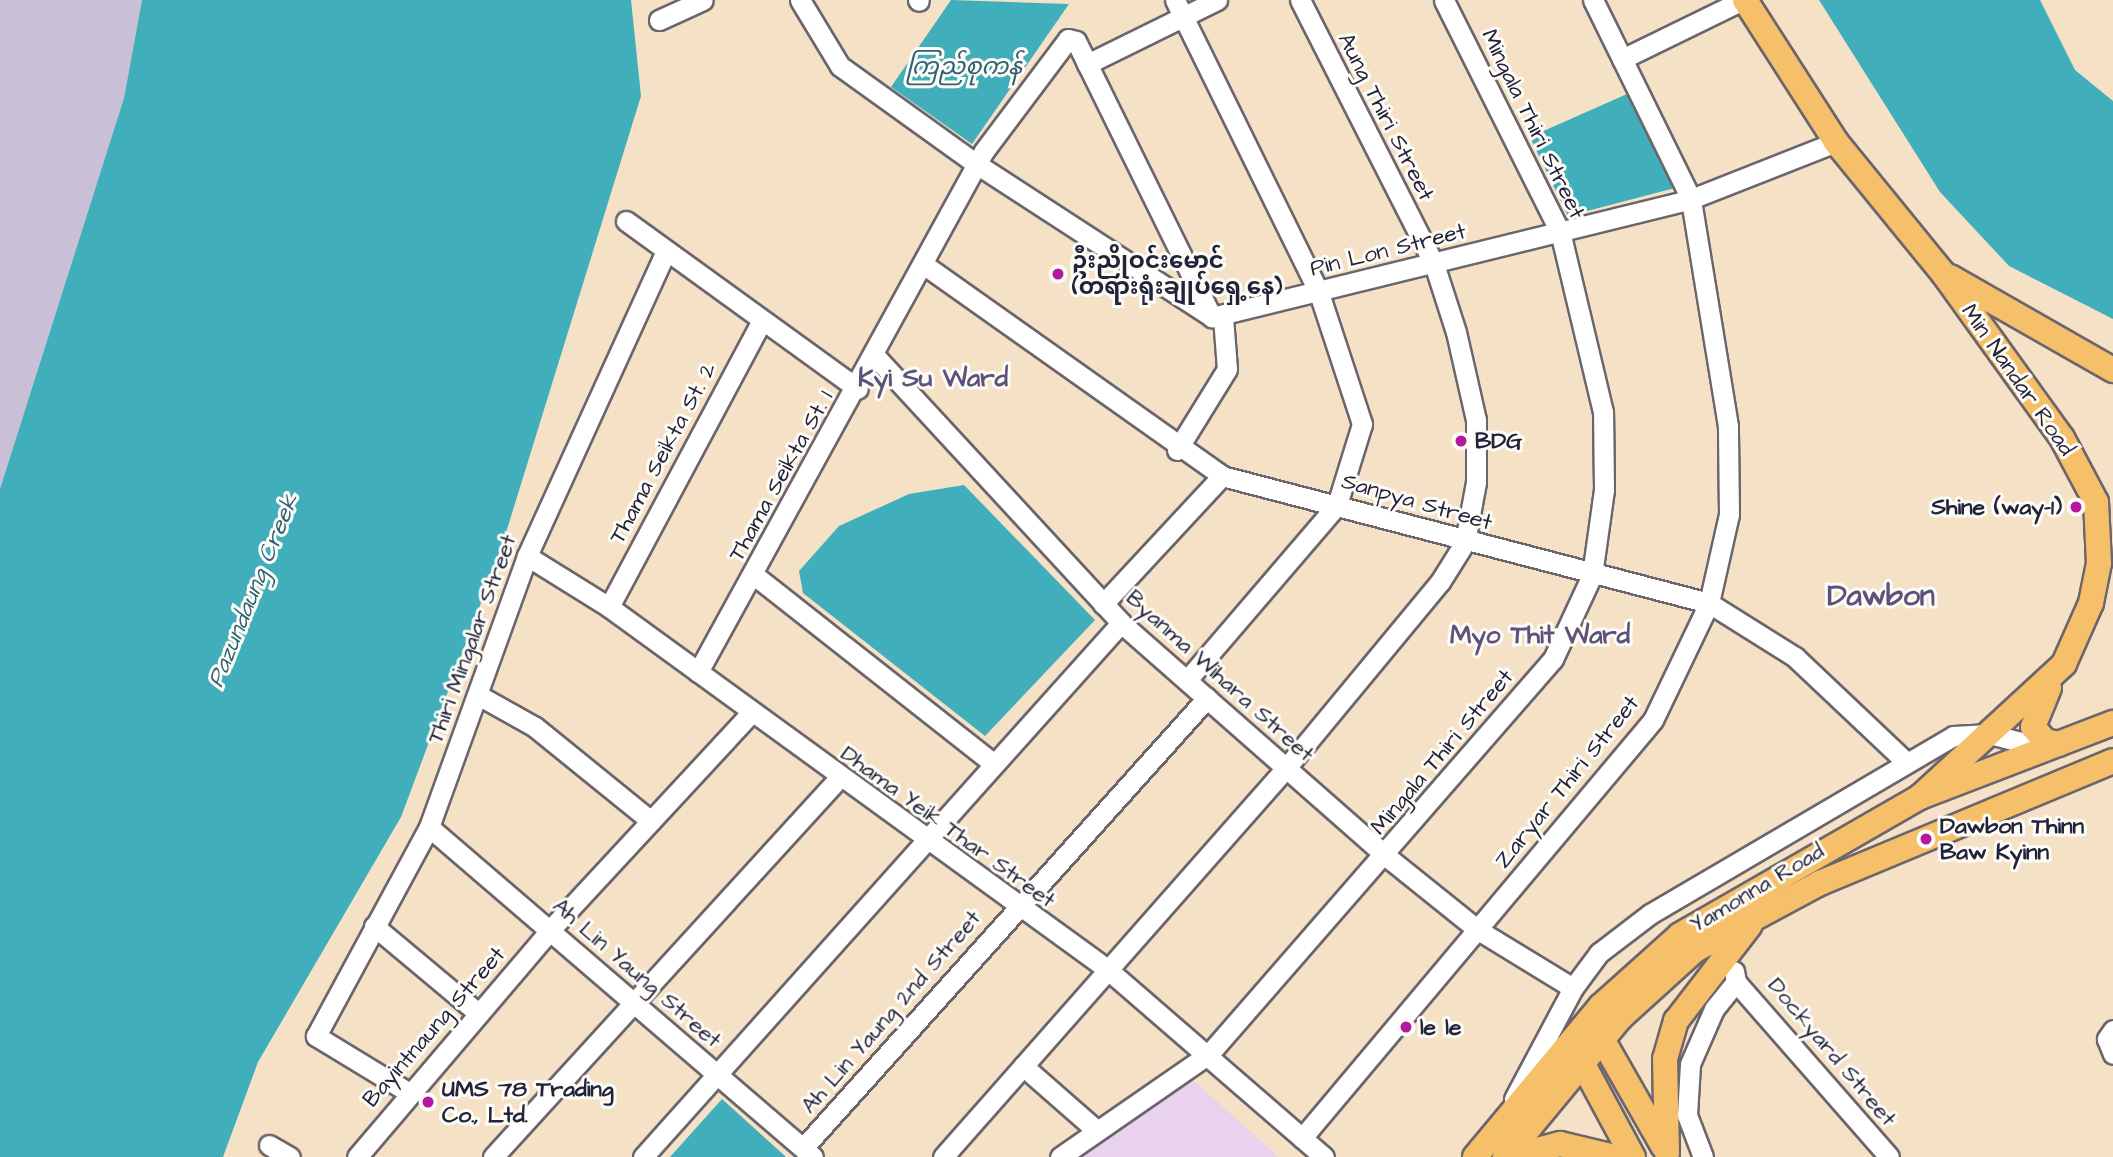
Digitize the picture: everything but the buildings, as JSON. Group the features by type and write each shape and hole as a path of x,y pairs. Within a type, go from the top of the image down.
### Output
{"main road":[{"name":"Min Nandar Road","path":"1744,0 1836,142 1943,273 2062,438 2096,502 2099,563 2091,603 2054,676 1920,797"},
{"name":"Min Nandar Road","path":"1943,273 2113,370"},
{"path":"2053,746 2033,727 2054,676"},
{"name":"Yamonna Road","path":"1475,1157 1591,1019 1680,935 1920,797 2113,723"},
{"name":"Yamonna Road","path":"1505,1157 1585,1066 1621,1017 1695,950 1761,913 2113,761"},
{"path":"1668,1155 1665,1059 1676,1021 1731,947 1761,913"},
{"path":"1591,1019 1668,1155"},
{"path":"1570,1042 1633,1157"},
{"path":"1511,1157 1560,1144 1615,1157"}],"street":[{"path":"659,20 702,0"},
{"path":"800,0 840,66 978,165 1217,317"},
{"path":"1177,450 1227,369 1231,349 1087,64 1179,8 1217,0"},
{"name":"Aung Thiri Street","path":"1300,0 1434,264 1475,420 1476,482 1465,542"},
{"name":"Mingala Thiri Street","path":"1060,1157 1095,1129 1209,1054 1386,856 1553,659 1592,575 1604,490 1603,412 1560,232 1444,0"},
{"name":"Zaryar Thiri Street","path":"1302,1138 1653,720 1709,603 1729,514 1728,426 1691,199 1593,0"},
{"path":"1622,59 1744,0"},
{"path":"1179,8 1319,293 1362,424 1337,505 1187,680"},
{"name":"Thama Seikta St. 1","path":"698,672 858,389 978,165 1068,39 1076,41 1087,64"},
{"name":"Pin Lon Street","path":"1217,317 1691,199 1836,142"},
{"path":"626,221 761,322 858,389"},
{"name":"Thiri Mingalar Street","path":"408,1092 316,1039 429,827 527,556 666,251"},
{"name":"Sanpya Street","path":"923,264 1177,450 1222,476 1337,505 1465,542 1709,603 1794,657 1906,762"},
{"name":"Thama Seikta St. 2","path":"609,607 761,322"},
{"name":"Byanma Wihara Street","path":"875,356 1121,622 1386,856 1478,930 1573,988"},
{"path":"1103,604 1222,476"},
{"path":"954,1153 1023,1066 1286,768 1440,582 1465,542"},
{"name":"Dhama Yeik Thar Street","path":"527,556 609,607 1015,908 1107,969 1209,1054 1324,1157"},
{"path":"754,575 993,763"},
{"path":"643,1157 714,1072 1121,622"},
{"path":"478,695 535,727 651,821"},
{"name":"Ah Lin Yaung 2nd Street","path":"808,1153 1015,908 1207,698"},
{"name":"Bayintnaung Street","path":"357,1157 408,1092 550,930 752,712"},
{"path":"1495,1134 1573,988 1599,953 1650,914 1953,736 1990,734 2053,746"},
{"path":"493,1157 839,778"},
{"name":"Ah Lin Yaung Street","path":"429,827 808,1153"},
{"path":"374,926 478,1013"},
{"path":"1703,1157 1688,1115 1690,1064 1714,1009 1736,982 1731,947"},
{"name":"Dockyard Street","path":"1736,982 1889,1157"},
{"path":"2113,1030 2108,1039 2113,1054"},
{"path":"1023,1066 1095,1129"},
{"path":"269,1145 290,1157"}],"shaded area":[{"path":"0,0 142,0 124,98 0,489"},
{"path":"1194,1081 1279,1157 1073,1157 1117,1123"}],"water":[{"name":"Pazundaung Creek","path":"142,0 631,0 641,96 500,552 401,817 258,1062 223,1157 0,1157 0,489 124,98"},
{"name":"ကြည်စုကန်","path":"951,0 1069,4 972,144 891,87"},
{"path":"1819,0 2040,0 2075,70 2113,101 2113,319 2009,266 1940,192"},
{"path":"1627,94 1675,188 1568,216 1530,137"},
{"path":"964,485 1095,620 985,736 803,593 799,571 839,526 909,494"},
{"path":"722,1099 786,1157 670,1157"}],"place":[{"name":"ဦးညိုဝင်းမောင် (တရားရုံးချုပ်ရှေ့နေ)","path":"1058,274"},
{"name":"BDG","path":"1461,441"},
{"name":"Shine (way-1)","path":"2076,507"},
{"name":"Dawbon Thinn Baw Kyinn","path":"1926,839"},
{"name":"le le","path":"1406,1027"},
{"name":"UMS 78 Trading Co., Ltd.","path":"428,1102"}],"district":[{"name":"Kyi Su Ward","path":"933,379"},
{"name":"Dawbon","path":"1881,596"},
{"name":"Myo Thit Ward","path":"1540,636"}]}
